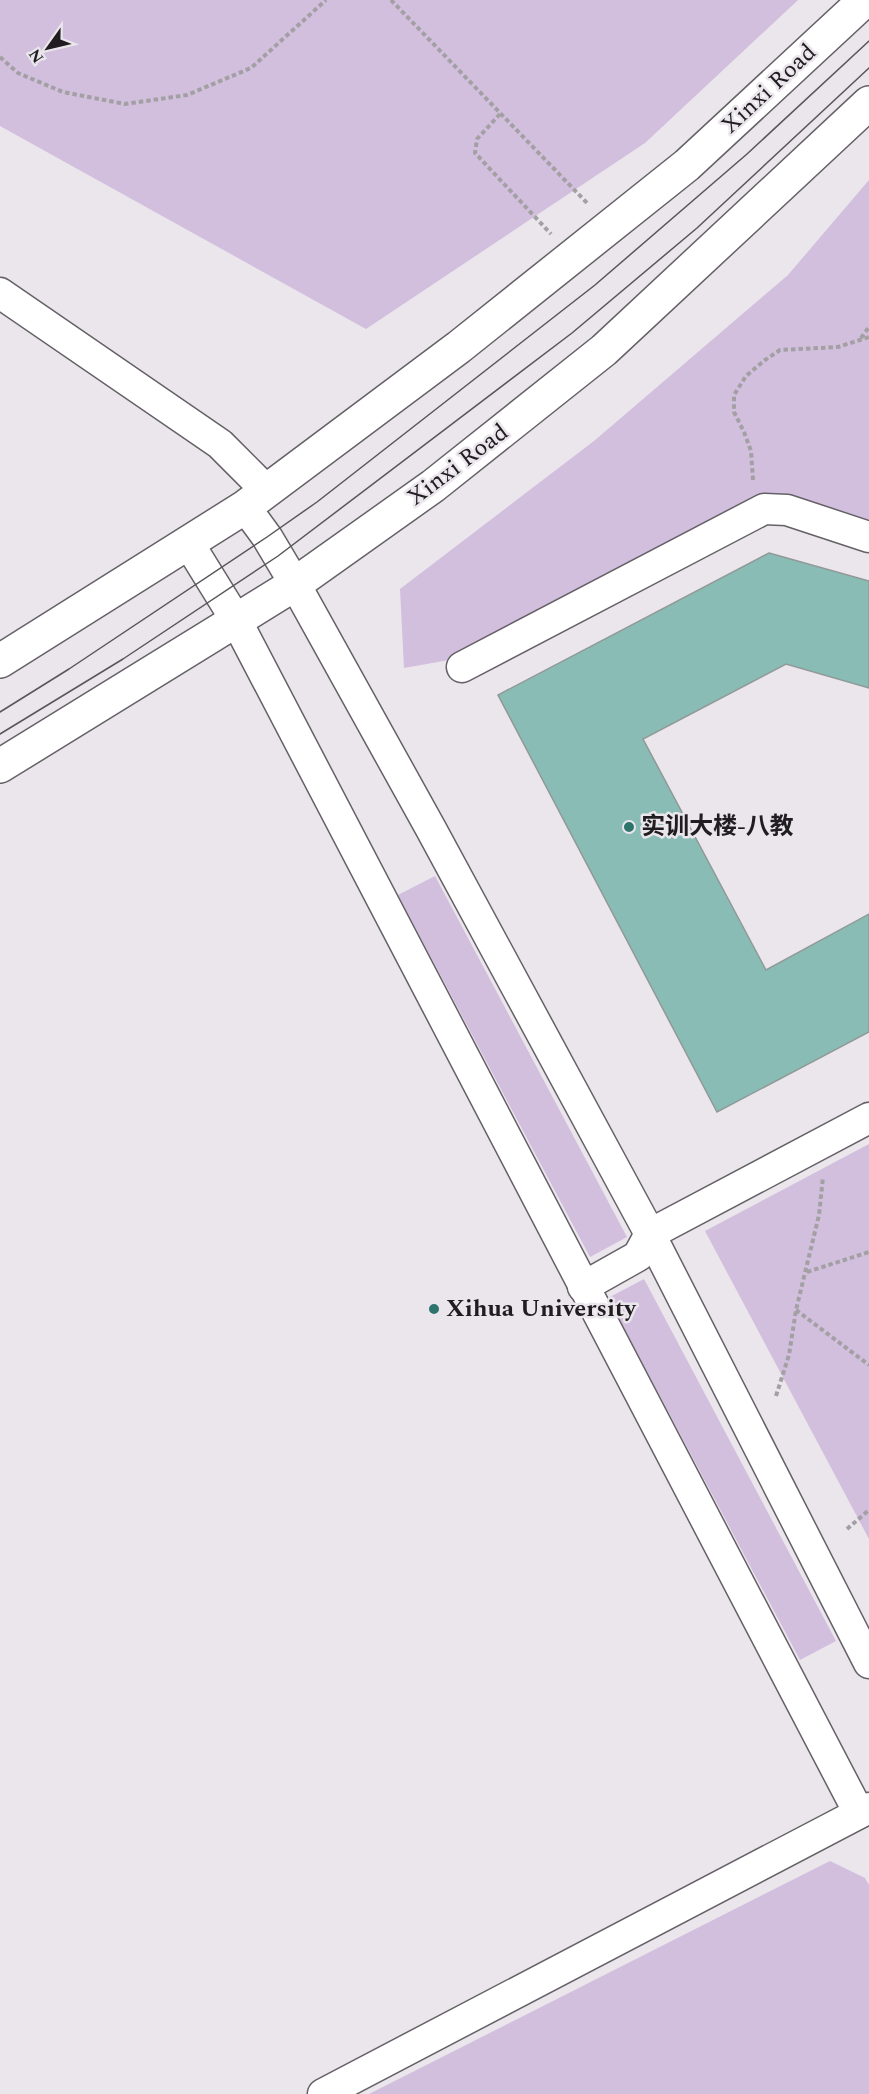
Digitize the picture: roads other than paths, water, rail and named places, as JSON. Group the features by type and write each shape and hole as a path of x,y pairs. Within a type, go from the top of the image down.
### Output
{"main road":[{"name":"Xinxi Road","path":"0,661 189,544 256,499 459,347 687,165 865,0"},
{"name":"Xinxi Road","path":"0,766 295,584 433,486 604,350 869,103"}],"street":[{"path":"0,293 220,444 256,499 267,537 437,840 650,1234 869,1664"},
{"path":"462,667 764,509 787,510 869,537"},
{"path":"189,544 236,620 583,1287 864,1811 323,2094"},
{"path":"583,1287 638,1256 650,1234 869,1118"}],"tram line":[{"path":"0,712 69,669 317,502 595,285 747,154 869,41"},
{"path":"0,734 123,659 278,556 572,333 697,228 869,68"}],"place":[{"name":"实训大楼-八教","path":"629,827"},
{"name":"Xihua University","path":"434,1309"}]}
